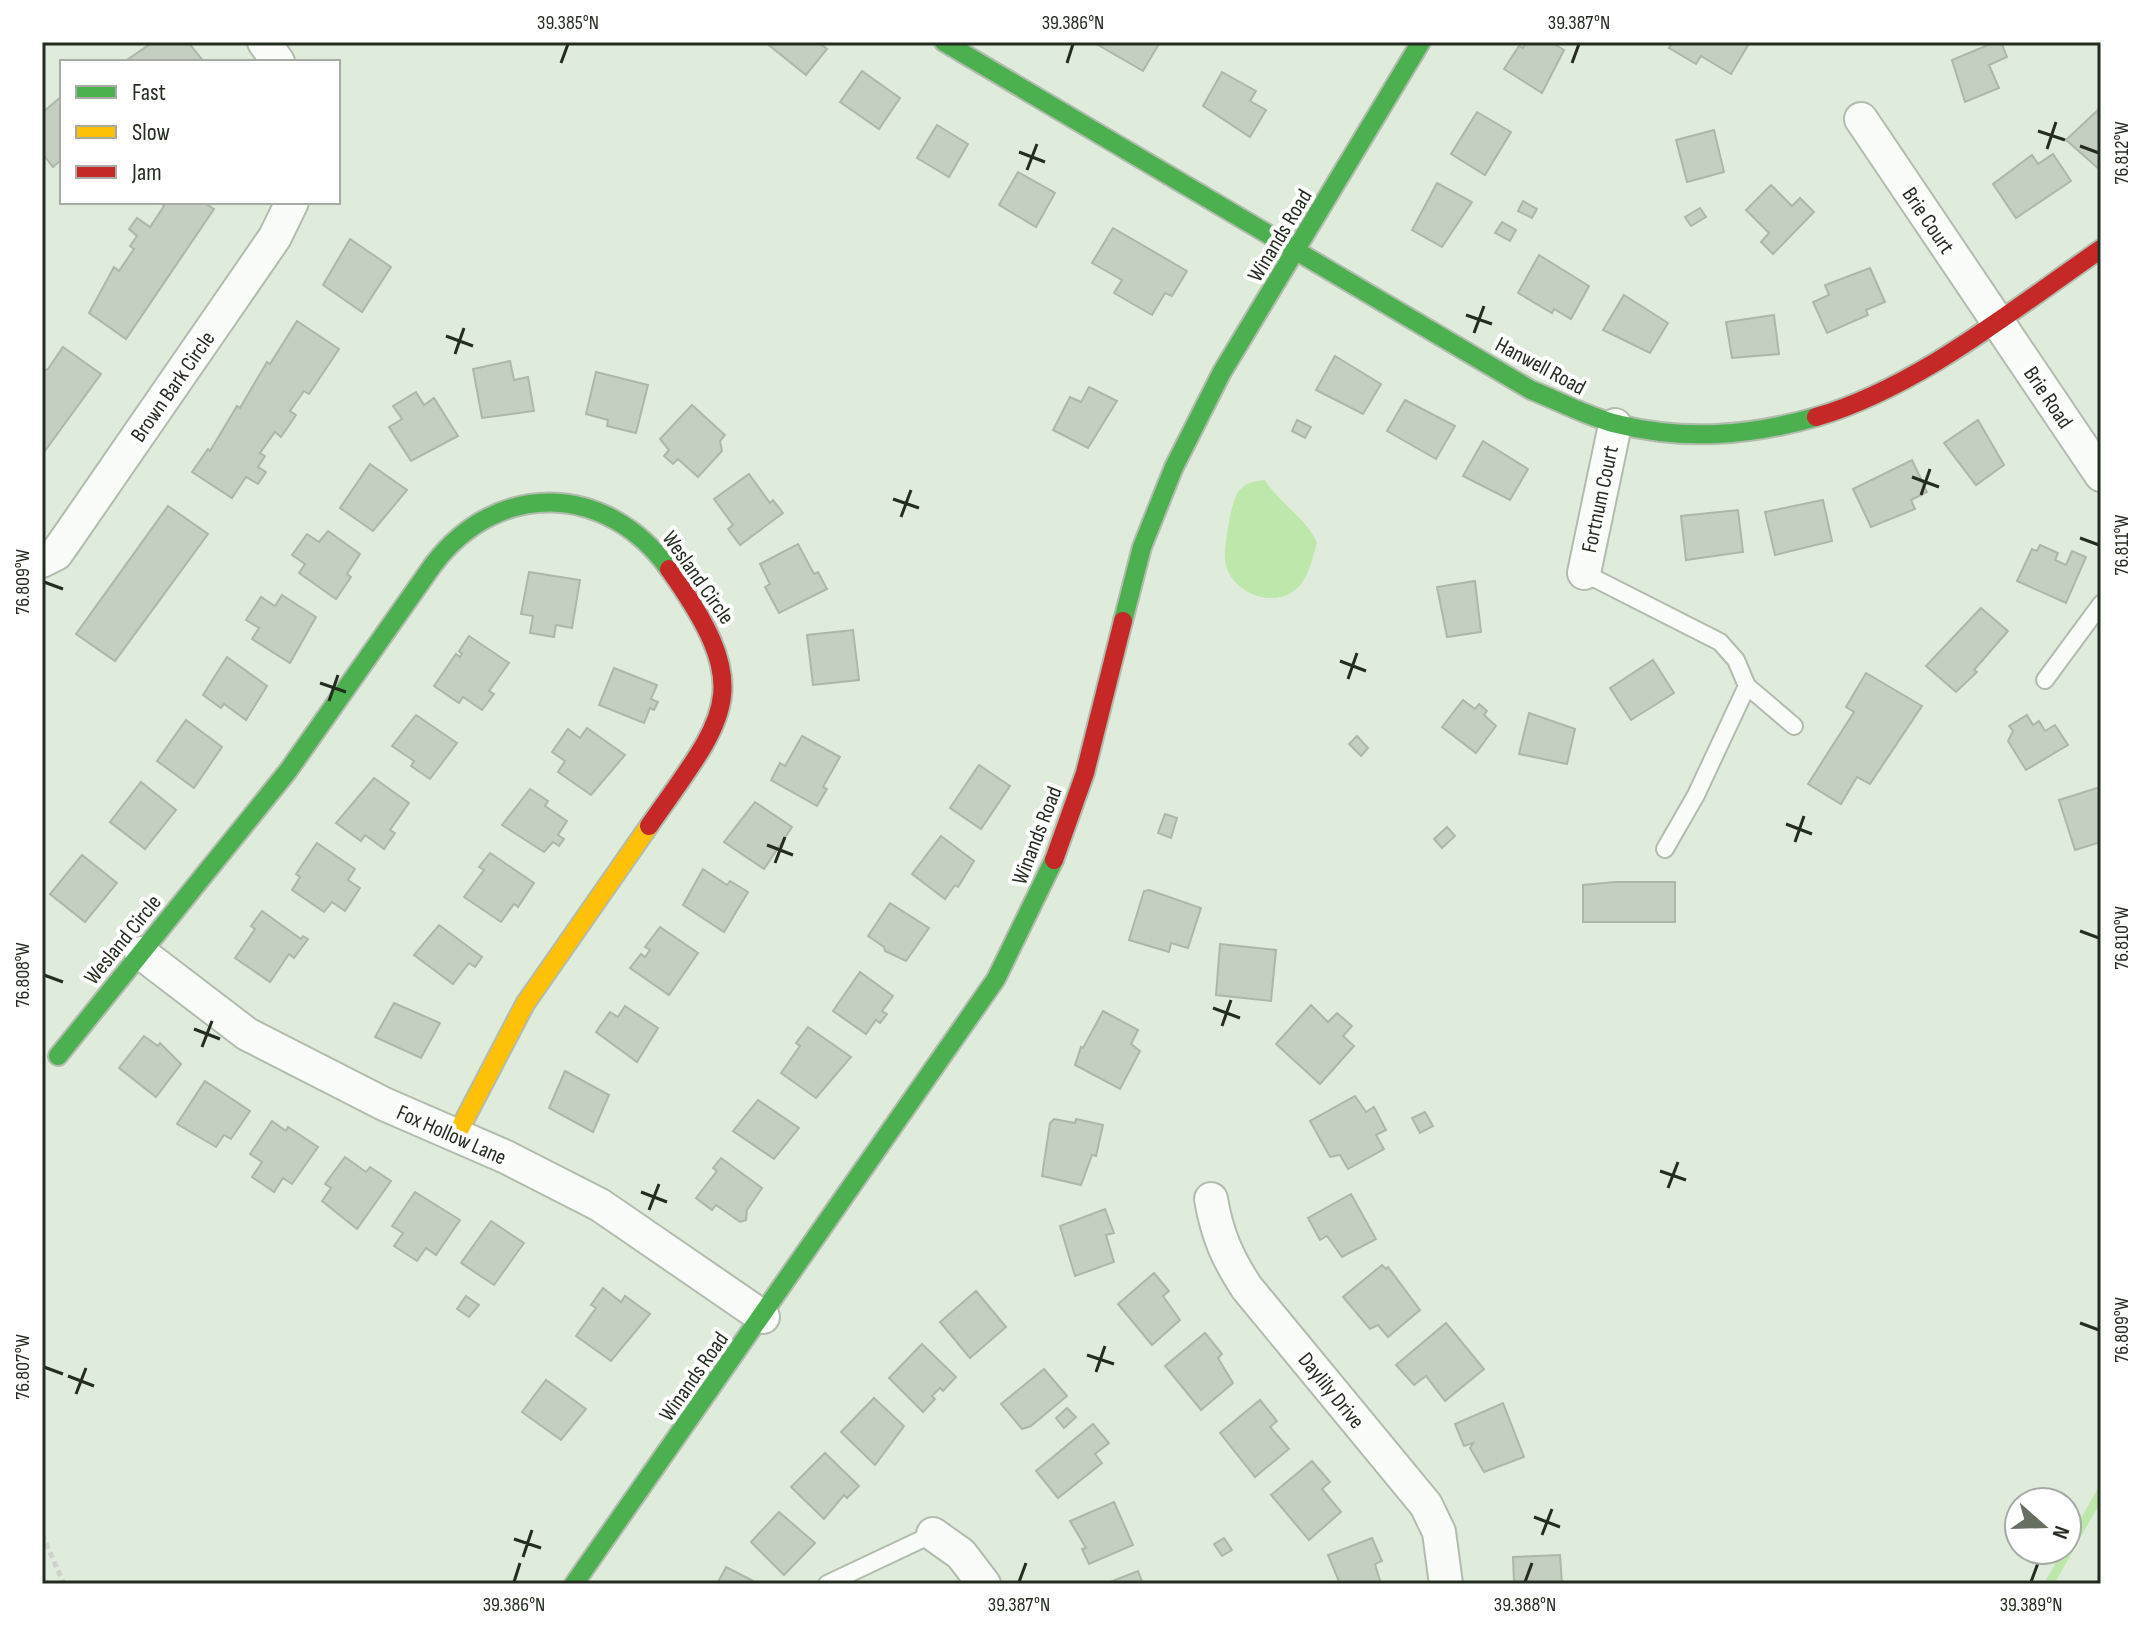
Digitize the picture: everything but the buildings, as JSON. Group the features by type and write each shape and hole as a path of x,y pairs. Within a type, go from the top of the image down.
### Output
{"street":[{"path":"264,42 277,60"},
{"name":"Hanwell Road","path":"944,42 1531,390 1575,413 1615,425 1659,433 1714,438 1767,434 1871,398 1996,320 2101,249"},
{"name":"Winands Road","path":"574,1584 996,979 1028,921 1057,855 1085,773 1142,547 1174,467 1222,372 1297,253 1421,42"},
{"name":"Brie Court","path":"1861,119 1996,320"},
{"name":"Brown Bark Circle","path":"42,561 56,554 68,537 275,237 291,204"},
{"name":"Brie Road","path":"1996,320 2101,475"},
{"name":"Fortnum Court","path":"1584,573 1615,425"},
{"name":"Wesland Circle","path":"58,1056 279,783 432,566 465,530 503,508 534,502 571,504 605,512 640,535 708,626 720,653 724,678 721,704 714,729 700,753 525,1004 456,1136"},
{"name":"Fox Hollow Lane","path":"141,953 247,1034 600,1205 763,1317"},
{"name":"Daylily Drive","path":"1211,1199 1222,1244 1247,1288 1426,1505 1439,1532 1446,1584"},
{"path":"933,1534 961,1554 984,1584"}],"lane":[{"path":"1584,573 1720,642 1736,660 1747,686 1794,726"},
{"path":"2045,680 2101,604"},
{"path":"1665,849 1696,795 1747,686"},
{"path":"827,1584 933,1534"}],"path":[{"path":"42,1534 64,1584"}],"shaded area":[{"path":"1265,480 1307,527 1317,543 1301,584 1282,597 1270,598 1248,592 1231,576 1225,560 1230,517 1238,492 1247,485"}],"waterway":[{"path":"2049,1584 2101,1492"}],"traffic: fast":[{"path":"944,42 1531,390 1617,424 1667,433 1742,432 1816,417"},
{"path":"1123,621 1142,547 1174,467 1222,372 1421,42"},
{"path":"58,1056 288,771 433,565 459,537 489,517 520,506 552,502 584,507 615,520 644,541 669,569"},
{"path":"574,1584 996,979 1054,860"}],"traffic: slow":[{"path":"456,1136 525,1004 649,826"}],"traffic: jam":[{"path":"1816,417 1854,404 1928,367 2101,249"},
{"path":"649,826 698,755 713,727 721,701 722,675 714,645 669,569"},
{"path":"1054,860 1085,773 1123,621"}]}
